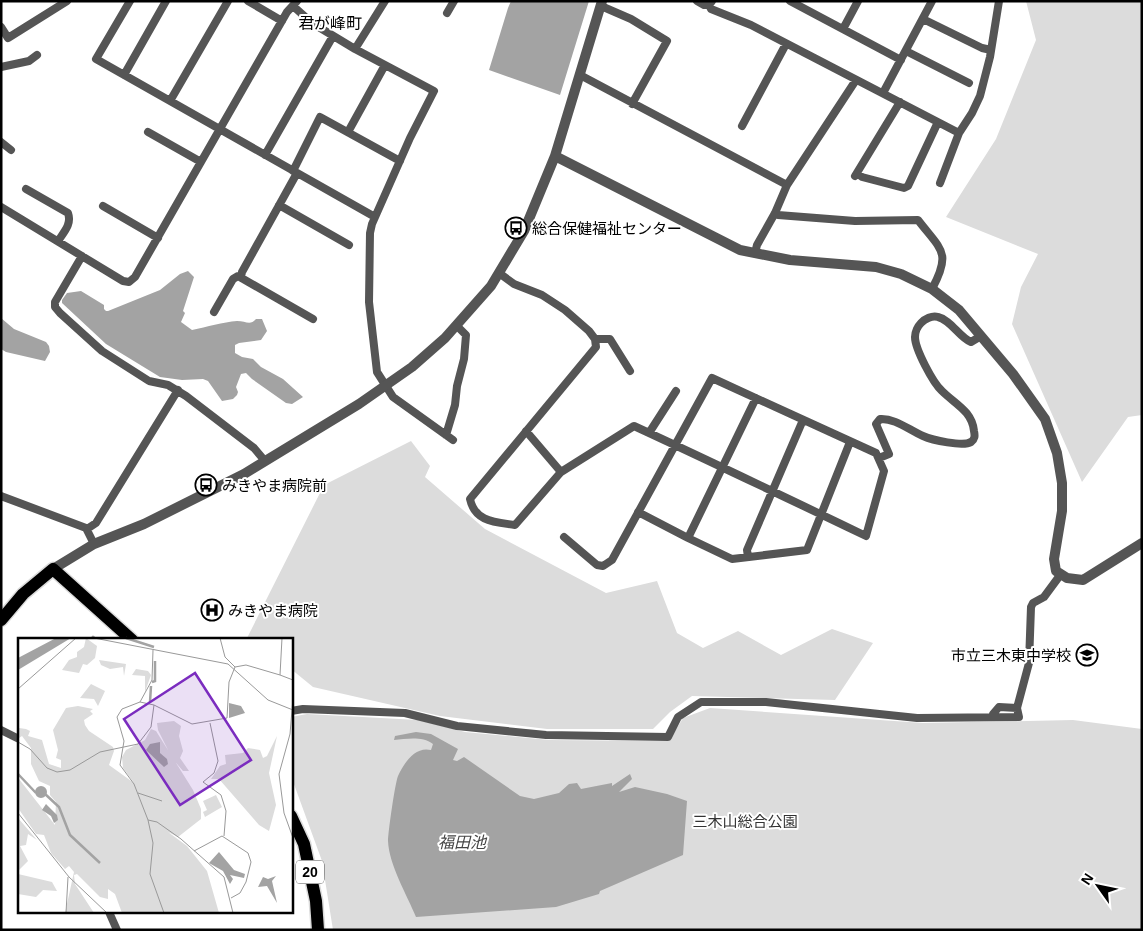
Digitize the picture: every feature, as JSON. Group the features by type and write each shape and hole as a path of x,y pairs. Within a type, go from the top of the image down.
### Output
{"main road":[{"path":"1,620 23,594 53,569 130,638"},
{"name":"20","path":"292,818 304,844 316,901 318,930"}],"street":[{"path":"1,27 8,38 67,1"},
{"path":"130,1 96,59 374,217"},
{"path":"124,75 166,1"},
{"path":"170,101 228,1"},
{"path":"248,1 282,21"},
{"path":"355,49 385,1"},
{"path":"447,13 454,1"},
{"path":"697,1 704,5 711,3 711,9 751,25 959,133"},
{"path":"790,1 901,60"},
{"path":"843,29 858,1"},
{"path":"883,93 932,1"},
{"path":"940,183 959,133 980,96 992,50 999,1"},
{"path":"1,207 123,281 129,282 135,277 282,21 295,3 312,23 355,49 434,91 374,217 370,233 368,302 376,372 393,397 454,440"},
{"path":"53,569 94,544 144,524 236,478 265,461 386,386 412,367 456,326 477,303 499,273 524,231 555,156 602,4 667,41 632,104"},
{"path":"923,19 982,48 992,50"},
{"path":"265,155 334,36"},
{"path":"742,126 786,44"},
{"path":"906,52 969,83"},
{"path":"1,67 29,61 37,56"},
{"path":"348,132 385,65"},
{"path":"580,75 787,185"},
{"path":"755,253 757,245 775,213 787,185 856,80"},
{"path":"900,102 856,175 904,188 908,186 938,122"},
{"path":"241,277 279,205 320,116 400,160"},
{"path":"148,132 201,162"},
{"path":"1,142 11,150"},
{"path":"555,156 740,250 790,260 876,267 901,274 932,289 959,310 1013,374 1045,420 1057,453 1062,483 1062,511 1054,559 1056,571 1067,578 1084,580 1142,543"},
{"path":"26,189 68,213 70,218 68,225 58,241"},
{"path":"279,205 349,245"},
{"path":"103,206 158,238"},
{"path":"775,213 778,215 855,221 918,220 943,253 943,266 932,289"},
{"path":"82,256 55,302 55,307 102,351 149,381 168,385 178,390 254,448 265,461"},
{"path":"499,273 514,284 542,295 565,310 589,330 595,339 596,346 470,499 472,509 483,518 515,525 561,472 634,426 675,445 866,536 884,470 876,453 712,378 675,445 638,512 612,560 603,566 597,564 564,537"},
{"path":"214,312 233,278 238,276 314,318"},
{"path":"879,458 889,454 876,424 880,419 887,419 925,437 962,445 973,440 971,418 935,383 917,348 915,336 919,324 928,317 938,316 948,322 965,340 971,342 981,336"},
{"path":"446,435 455,405 457,386 464,358 466,335 456,326"},
{"path":"595,339 610,340 630,371"},
{"path":"87,529 96,523 178,390"},
{"path":"649,433 676,391"},
{"path":"688,538 756,398"},
{"path":"748,557 747,550 803,420"},
{"path":"526,431 561,472"},
{"path":"638,512 732,559 807,550 850,442"},
{"path":"1,496 87,529 94,544"},
{"path":"292,711 303,709 405,713 457,726 546,735 668,737 678,717 702,702 766,702 917,718 1020,717 1017,708 1029,663 1031,607 1044,597 1061,574"},
{"path":"1,730 18,738"},
{"path":"110,914 117,930"}],"green space":[{"path":"1026,1 1142,1 1142,415 1128,417 1082,482 1012,324 1021,287 1038,254 946,217 996,139 1036,40"},
{"path":"411,441 430,466 425,477 485,529 606,593 657,581 677,633 703,648 738,631 781,655 832,629 873,643 835,700 692,696 670,712 653,729 547,729 440,716 313,687 292,670 292,638 247,638 324,485"},
{"name":"三木山総合公園","path":"710,708 923,723 1073,720 1142,729 1142,930 333,930 322,861 292,779 292,717 307,714 418,720 465,732 549,740 669,741 683,718"}],"water":[{"path":"511,1 589,1 560,95 489,70"},
{"path":"188,271 194,277 181,322 192,330 226,322 250,323 256,319 262,319 267,331 261,340 235,345 235,353 242,357 253,359 261,367 283,379 303,397 292,404 286,403 246,373 241,374 236,387 237,395 233,399 222,401 208,381 203,379 182,380 160,377 106,344 62,303 67,293 81,291 104,305 104,309 108,311 160,290 180,274"},
{"path":"1,318 14,329 46,342 50,352 45,361 6,352 1,349"},
{"name":"福田池","path":"416,732 431,734 458,749 453,760 457,761 464,757 520,796 534,799 559,793 569,784 577,783 581,789 612,783 612,786 630,774 632,779 619,792 635,787 667,794 687,801 683,855 600,891 599,894 556,907 416,917 395,870 388,841 398,776 403,766 415,753 425,749 431,750 433,744 419,739 394,740 395,736"}],"place":[{"name":"総合保健福祉センター","path":"516,228"},
{"name":"みきやま病院前","path":"206,485"},
{"name":"みきやま病院","path":"212,610"},
{"name":"市立三木東中学校","path":"1087,655"}],"district":[{"name":"君が峰町","path":"330,23"}]}
